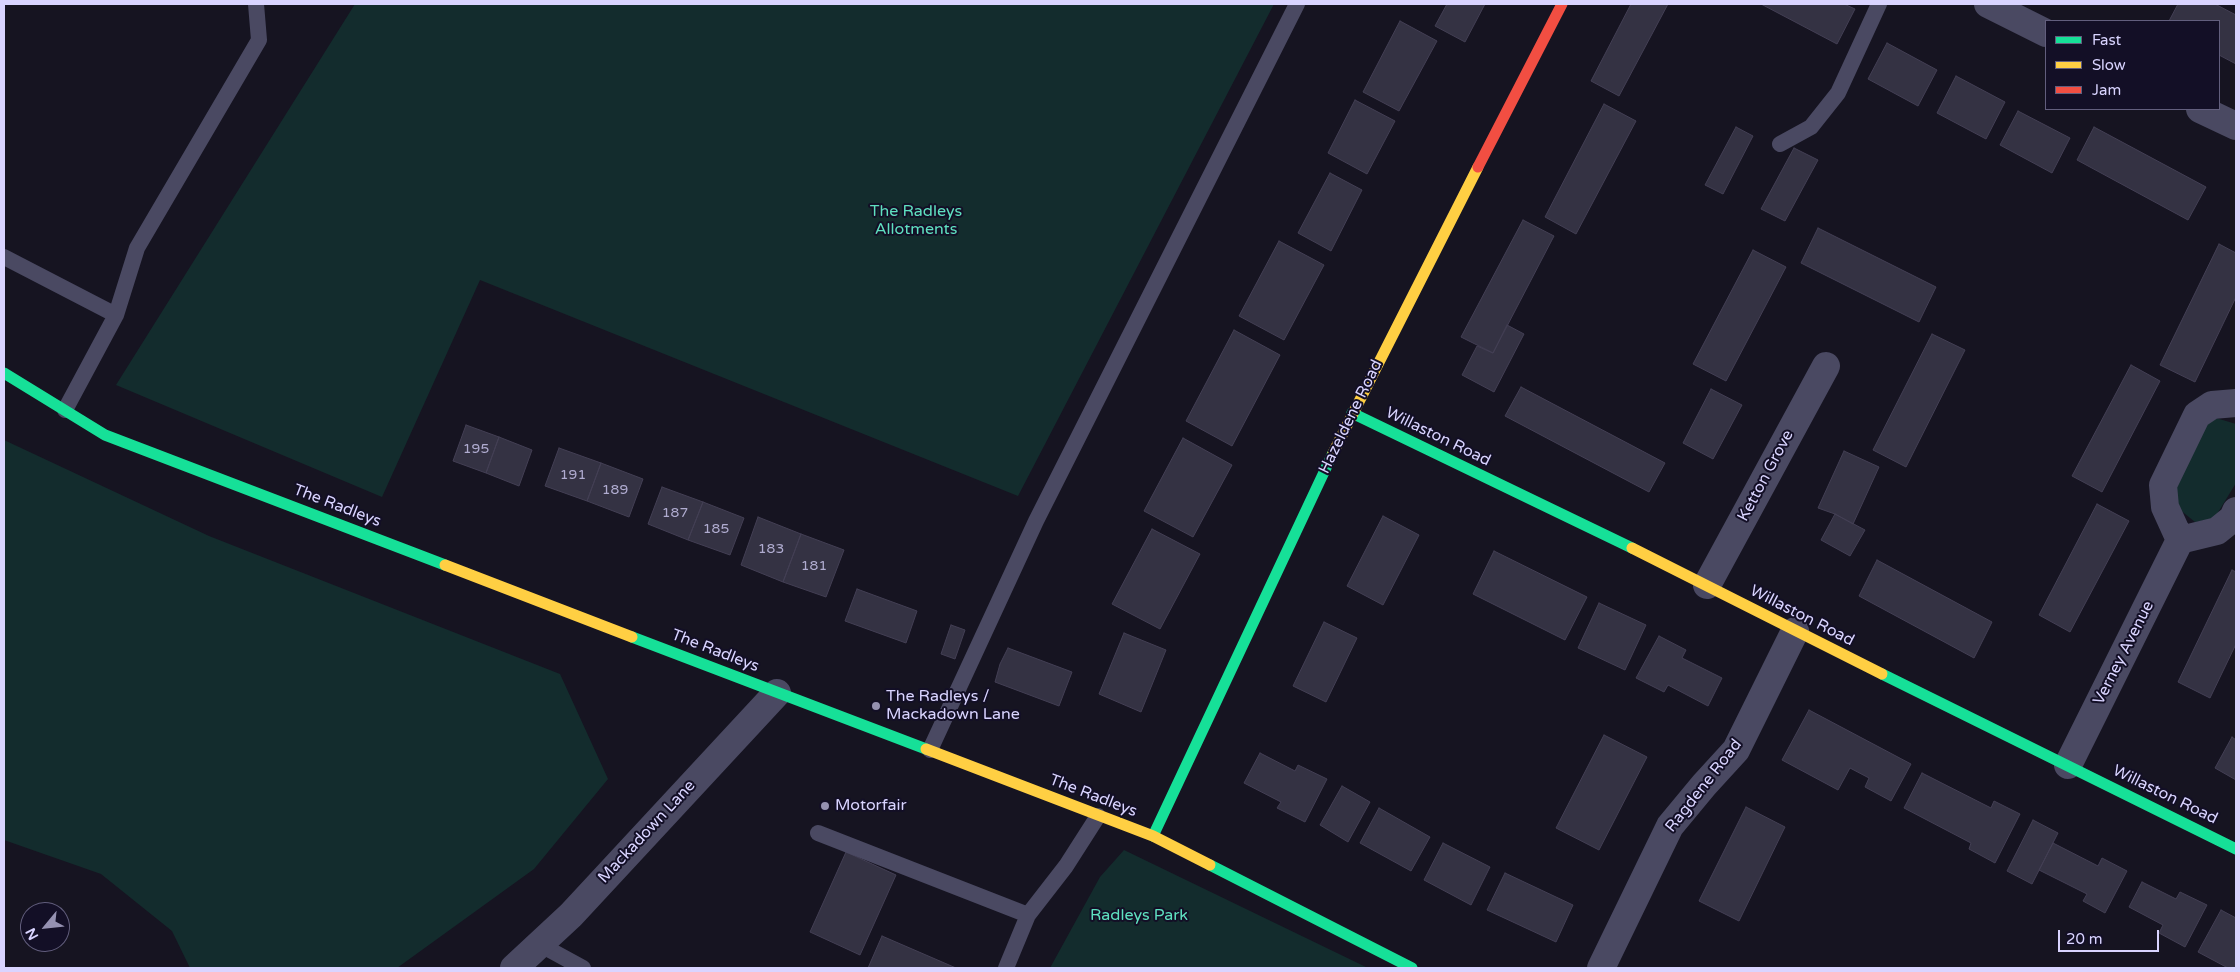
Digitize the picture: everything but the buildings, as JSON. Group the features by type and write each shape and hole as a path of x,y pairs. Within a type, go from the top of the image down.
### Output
{"street":[{"name":"Hazeldene Road","path":"1152,836 1352,413 1562,4"},
{"path":"1988,4 2045,32"},
{"path":"2202,110 2236,126"},
{"name":"Ketton Grove","path":"1707,585 1826,366"},
{"name":"The Radleys","path":"4,373 105,435 1152,836 1412,968"},
{"path":"2236,403 2212,405 2197,415 2162,485 2165,507 2180,540 2217,531 2233,518 2236,511"},
{"name":"Willaston Road","path":"1352,413 1707,585 1795,631 2236,849"},
{"name":"Verney Avenue","path":"2068,765 2180,540"},
{"name":"Ragdene Road","path":"1601,968 1670,826 1736,750 1795,631"},
{"name":"Mackadown Lane","path":"514,968 571,914 777,693"}],"lane":[{"path":"65,410 116,315 137,248 259,40 256,4"},
{"path":"930,750 1036,521 1298,4"},
{"path":"1780,144 1811,127 1838,93 1879,4"},
{"path":"4,257 116,315"},
{"path":"1006,968 1028,915 1066,866 1098,816"},
{"path":"818,834 1028,915"},
{"path":"539,944 583,968"}],"green space":[{"name":"The Radleys Allotments","path":"355,4 1274,4 1018,496 480,280 382,497 116,385"},
{"path":"2216,418 2236,424 2236,483 2214,519 2195,522 2179,509 2172,484 2206,425"},
{"path":"4,440 209,536 560,674 608,779 534,869 397,968 190,968 172,931 101,874 4,840"},
{"name":"Radleys Park","path":"1124,850 1368,968 1050,968 1100,877"}],"traffic: fast":[{"path":"4,373 105,435 445,565"},
{"path":"1352,413 1632,548"},
{"path":"1153,836 1333,453"},
{"path":"632,637 926,749"},
{"path":"1882,674 2236,849"},
{"path":"1210,865 1412,968"}],"traffic: slow":[{"path":"1333,453 1478,167"},
{"path":"1632,548 1882,674"},
{"path":"445,565 632,637"},
{"path":"926,749 1153,836 1210,865"}],"traffic: jam":[{"path":"1478,167 1562,4"}],"place":[{"name":"The Radleys / Mackadown Lane","path":"876,706"},
{"name":"Motorfair","path":"825,806"}]}
